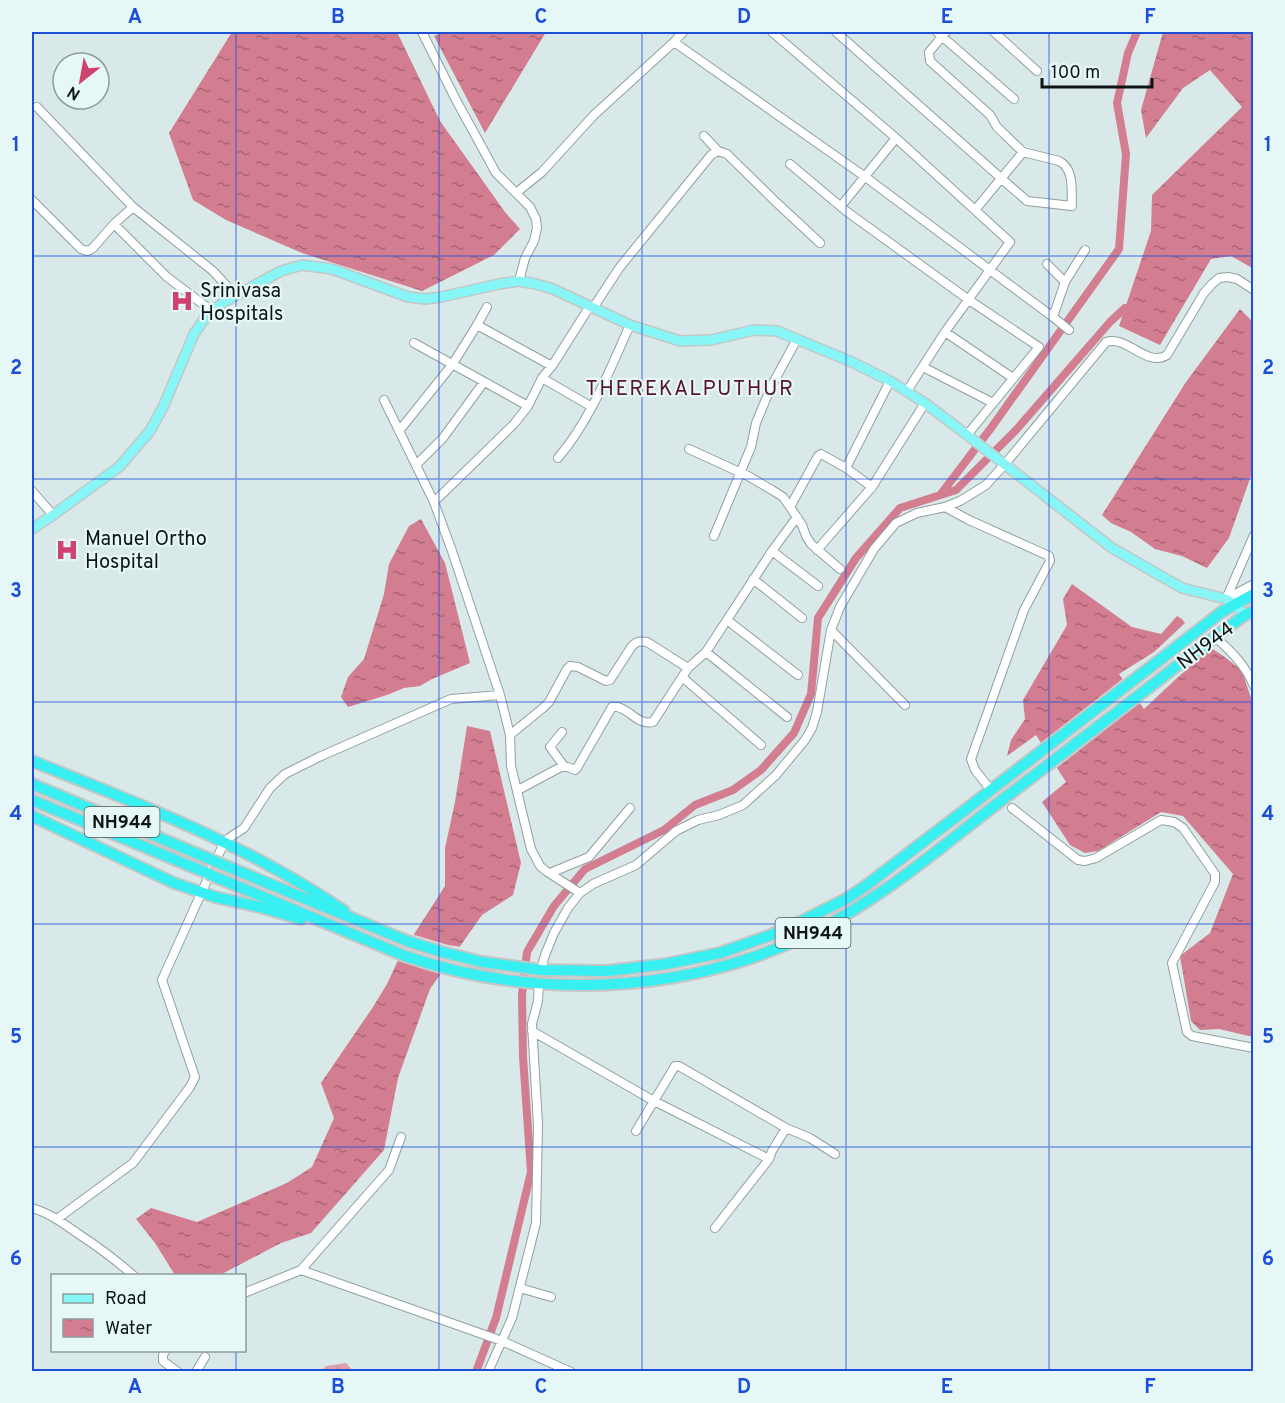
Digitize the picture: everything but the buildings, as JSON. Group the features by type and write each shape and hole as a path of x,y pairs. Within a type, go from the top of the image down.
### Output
{"highway":[{"name":"NH944","path":"32,784 380,931 458,957 537,969 607,971 666,964 720,953 771,935 825,910 864,887 1223,611 1230,602 1254,594"},
{"name":"NH944","path":"32,800 374,944 454,970 516,981 562,985 611,984 672,978 744,960 792,942 830,924 880,893 1139,694 1249,613"},
{"path":"32,761 171,817 225,843 321,895 363,924"},
{"path":"32,816 174,883 201,893 348,932"}],"main road":[{"path":"32,529 119,467 150,431 163,407 194,334 207,315 224,302 281,271 302,265 332,269 408,297 426,299 519,281 536,284 553,289 630,325 680,340 711,340 754,330 777,331 852,362 907,391 1112,548 1182,588 1230,602 1249,613"}],"street":[{"path":"516,193 542,172 594,115 683,32"},
{"path":"772,32 896,138 1010,242 945,332 907,391"},
{"path":"836,32 1027,201 1072,206 1071,178 1064,164 1023,152 997,128 990,115 930,61 929,52 942,33 1014,99"},
{"path":"994,32 1036,70"},
{"path":"425,33 456,100 496,173 530,207 536,219 537,228 534,241 525,258 519,281"},
{"path":"674,42 864,176 1069,330"},
{"path":"37,107 133,207 213,271 235,296"},
{"path":"704,136 718,151 727,154 820,243"},
{"path":"841,206 896,138"},
{"path":"434,501 514,424 528,406 542,378 620,267 711,155 718,151"},
{"path":"976,209 1023,152"},
{"path":"790,165 841,206 969,300 1039,347 993,403 970,437"},
{"path":"32,200 84,251 92,249 133,207"},
{"path":"114,225 167,277 212,311"},
{"path":"1053,316 1065,282 1085,250"},
{"path":"1047,264 1065,282"},
{"path":"537,969 576,891 636,865 676,831 698,820 719,815 743,804 776,775 805,740 817,712 831,630 840,608 874,549 896,523 917,513 960,501 986,485 1002,462 1106,342 1112,340 1154,359 1163,358 1204,293 1219,278 1237,279 1254,290"},
{"path":"399,431 452,365 487,307"},
{"path":"477,325 552,366"},
{"path":"558,458 585,422 630,325"},
{"path":"945,332 1013,378"},
{"path":"714,536 741,474 751,447 756,423 771,387 797,339"},
{"path":"414,343 528,406"},
{"path":"923,367 993,403"},
{"path":"542,378 592,407"},
{"path":"846,468 890,381"},
{"path":"416,465 443,438 484,382"},
{"path":"384,400 434,501 500,695 510,735 511,766 531,849 540,866 576,891"},
{"path":"817,550 872,487 925,403"},
{"path":"689,449 783,497 802,525 811,544 840,569"},
{"path":"790,507 821,454 846,468 872,487"},
{"path":"32,491 53,515"},
{"path":"945,507 1049,556 1050,561 1024,610 971,759 975,770 991,790"},
{"path":"562,732 550,747 564,766 575,770 612,707 622,708 643,722 653,722 688,668 706,652 772,551 797,518"},
{"path":"1230,602 1254,535"},
{"path":"772,551 818,586"},
{"path":"753,579 802,618"},
{"path":"1230,602 1254,584"},
{"path":"727,620 798,675"},
{"path":"831,630 905,705"},
{"path":"1215,637 1240,662 1254,686"},
{"path":"510,735 549,702 570,666 578,666 606,681 610,680 632,646 640,641 647,642 688,668"},
{"path":"706,652 787,717"},
{"path":"682,677 761,745"},
{"path":"57,1219 133,1163 195,1077 162,980 225,843 244,828 270,788 285,774 319,757 451,699 500,695"},
{"path":"518,790 564,766"},
{"path":"550,873 589,857 630,808"},
{"path":"1012,808 1078,860 1085,861 1096,858 1161,820 1174,822 1183,828 1215,874 1215,882 1172,963 1187,1032 1192,1036 1254,1048"},
{"path":"488,1371 499,1340 512,1318 536,1223 538,1125 532,1024 538,1000 536,983"},
{"path":"532,1030 654,1101 769,1159"},
{"path":"636,1131 675,1066 679,1066 835,1154"},
{"path":"715,1227 769,1159 771,1151 786,1128"},
{"path":"246,1292 301,1270 388,1170 401,1137"},
{"path":"32,1208 57,1219 111,1255 133,1274"},
{"path":"301,1270 499,1340 571,1371"},
{"path":"520,1288 551,1298"},
{"path":"165,1352 163,1361 178,1371"},
{"path":"196,1371 205,1357"}],"green space":[{"path":"346,1363 353,1371 321,1371 326,1366"}],"water":[{"path":"232,32 397,32 440,121 505,212 520,229 494,255 422,291 302,253 226,220 193,200 169,133"},
{"path":"443,32 546,32 485,133 434,36"},
{"path":"1163,32 1253,32 1254,269 1231,256 1211,259 1160,345 1119,326 1151,231 1152,195 1242,107 1210,70 1183,88 1146,138 1141,110"},
{"path":"1240,309 1253,322 1253,470 1229,538 1207,568 1182,556 1155,549 1131,532 1111,523 1102,515 1186,382"},
{"path":"421,519 445,563 470,663 420,686 404,688 348,707 341,697 348,677 364,659 384,594 389,564 409,526"},
{"path":"1072,584 1132,627 1161,634 1177,616 1185,623 1154,652 1119,674 1144,709 1211,648 1242,671 1254,707 1253,1037 1219,1029 1200,1030 1191,1021 1180,956 1210,933 1233,874 1183,816 1161,812 1098,851 1085,853 1070,845 1042,802 1066,782 1036,735 1007,756 1011,740 1025,719 1023,700 1067,625 1063,599"},
{"path":"467,726 490,731 521,863 513,895 482,915 430,989 398,1078 384,1150 311,1233 281,1243 222,1274 174,1274 155,1243 136,1219 151,1208 197,1222 287,1183 312,1167 334,1118 321,1083 373,1007 400,956 445,886 445,848"}],"pier":[{"path":"1125,677 1142,701 1054,770 1038,745"},
{"path":"411,934 461,947 443,975 395,960"}],"waterway":[{"path":"941,494 1119,249 1126,154 1117,103 1128,53 1137,32"},
{"path":"476,1372 496,1318 531,1172 523,1057 522,995 527,952 554,906 585,869 664,830 695,805 733,790 761,770 794,733 811,694 818,618 856,558 900,508 956,490 1017,429 1110,322 1125,308"}],"place":[{"name":"Srinivasa Hospitals","path":"182,301"},
{"name":"Manuel Ortho Hospital","path":"67,550"}],"district":[{"name":"THEREKALPUTHUR","path":"690,388"}]}
